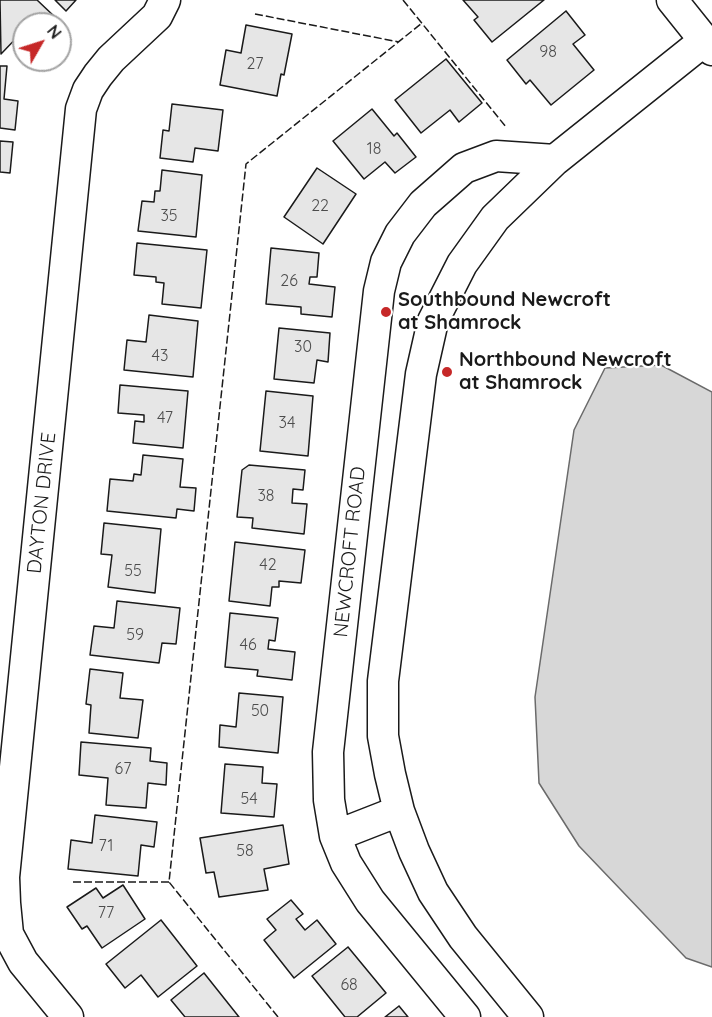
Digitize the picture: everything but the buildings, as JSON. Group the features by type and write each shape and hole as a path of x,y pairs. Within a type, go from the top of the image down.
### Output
{"street":[{"name":"DAYTON DRIVE","path":"68,1017 23,962 8,934 4,876 81,109 88,90 98,75 111,59 158,16 165,0"},
{"path":"528,1017 463,937 433,892 399,811 383,736 383,681 421,374 433,321 462,264 495,218 555,159 708,46 672,0"},
{"name":"NEWCROFT ROAD","path":"465,1017 370,901 346,863 335,836 329,800 328,752 379,291 386,262 400,234 423,204 464,168 496,156 555,159"},
{"path":"335,836 399,811"}],"shaded area":[{"path":"661,365 712,392 712,967 686,958 579,846 539,783 535,697 574,430 605,368"}],"fence":[{"path":"403,0 506,127"},
{"path":"255,14 399,42"},
{"path":"278,1017 169,882 246,164 422,23"},
{"path":"73,882 169,882"}],"place":[{"name":"Southbound Newcroft at Shamrock","path":"386,312"},
{"name":"Northbound Newcroft at Shamrock","path":"447,372"}]}
